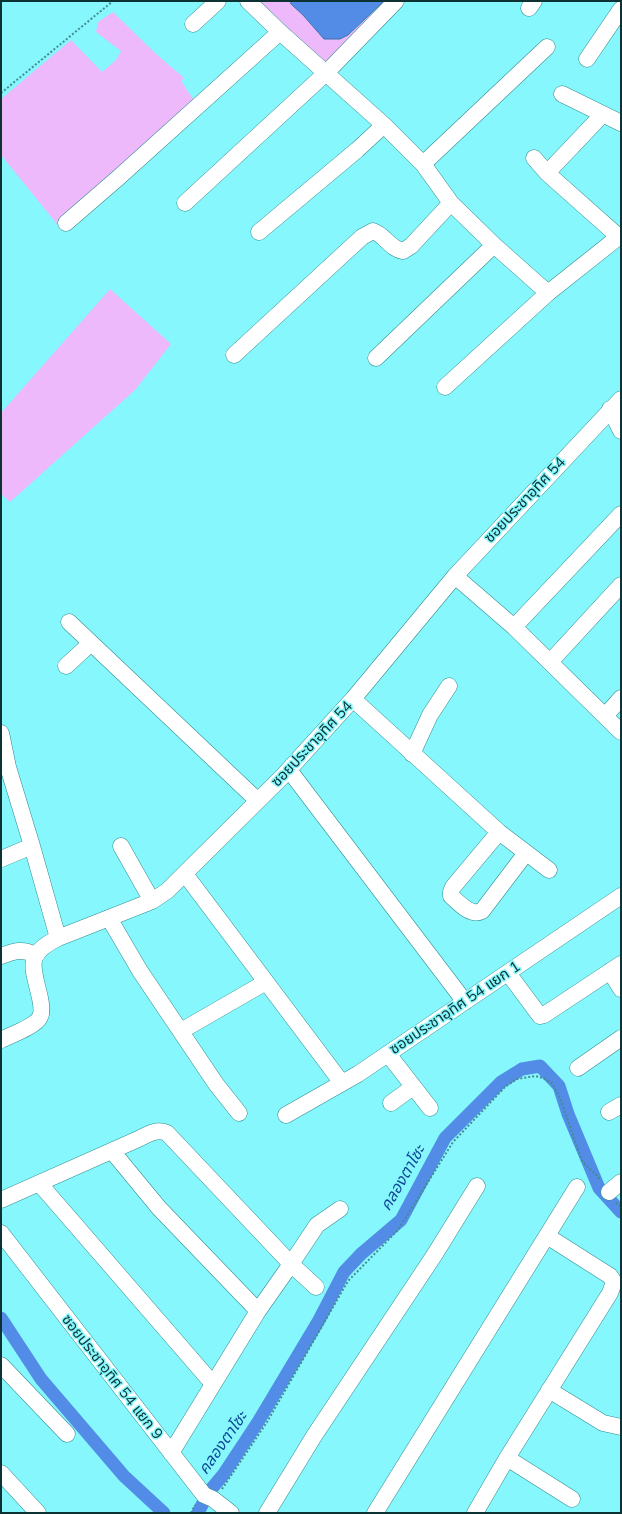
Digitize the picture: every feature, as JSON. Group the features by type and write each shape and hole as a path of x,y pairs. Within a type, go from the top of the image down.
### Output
{"street":[{"path":"193,24 218,1"},
{"path":"248,1 280,32 384,125 423,164 451,203 494,246 548,293"},
{"path":"185,204 326,73 396,1"},
{"path":"587,59 621,9"},
{"path":"66,224 280,32"},
{"path":"423,164 546,47"},
{"path":"562,94 621,123"},
{"path":"547,173 603,114"},
{"path":"259,232 384,125"},
{"path":"445,387 548,293 620,236 547,173 534,158"},
{"path":"234,355 362,236 370,232 378,232 394,248 403,251 411,246 451,203"},
{"path":"376,358 494,246"},
{"path":"616,404 621,431"},
{"name":"ซอยประชาอุทิศ 54","path":"35,955 44,945 58,938 152,901 167,891 185,874 289,770 353,699 455,576 616,404"},
{"path":"514,627 621,514"},
{"path":"455,576 514,627 621,732"},
{"path":"550,662 621,585"},
{"path":"69,622 258,801"},
{"path":"66,666 91,643"},
{"path":"412,754 430,715 449,686"},
{"path":"605,716 621,698"},
{"path":"353,699 499,832 526,853 538,860 549,870"},
{"path":"1,733 4,769 32,846 58,938"},
{"path":"289,770 465,1002"},
{"path":"499,832 453,887 451,896 466,908 472,912 478,913 482,911 526,853"},
{"path":"1,859 32,846"},
{"path":"121,846 152,901"},
{"path":"185,874 342,1083"},
{"name":"ซอยประชาอุทิศ 54 แยก 1","path":"286,1116 358,1074 621,896"},
{"path":"109,918 140,971 216,1084 239,1113"},
{"path":"1,956 21,950 35,955 33,966 42,1007 40,1017 32,1024 1,1040"},
{"path":"508,973 540,1016 544,1015 616,967 621,989"},
{"path":"181,1031 266,982"},
{"path":"578,1068 621,1038"},
{"path":"388,1054 430,1108"},
{"path":"391,1103 413,1087"},
{"path":"1,1200 152,1132 161,1130 167,1133 291,1264 316,1287"},
{"path":"112,1151 160,1208 258,1311"},
{"path":"39,1183 213,1384"},
{"path":"268,1513 314,1436 435,1254 477,1186"},
{"path":"375,1513 577,1188"},
{"path":"171,1453 258,1311 317,1225 340,1209"},
{"name":"ซอยประชาอุทิศ 54 แยก 9","path":"1,1233 171,1453 211,1498 231,1513"},
{"path":"475,1513 507,1458 610,1293 614,1282 610,1276 547,1236"},
{"path":"1,1366 67,1434"},
{"path":"549,1390 603,1423 621,1427"},
{"path":"507,1458 572,1499"},
{"path":"1,1473 38,1513"}],"path":[{"path":"1,93 113,1"},
{"path":"211,1498 266,1422 348,1281 398,1230 453,1142 505,1087 517,1079 535,1076 552,1083 560,1098 582,1160 610,1185"}],"shaded area":[{"path":"257,1 291,1 291,4 324,39 340,39 348,35 384,1 391,1 329,63 322,64"},
{"path":"113,12 154,52 184,78 181,81 200,109 61,229 1,155 1,99 71,40 102,72 116,60 121,51 96,32 98,22"},
{"path":"110,289 171,344 135,390 10,502 1,494 1,413"}],"water":[{"path":"291,1 384,1 348,35 340,39 324,39 291,4"}],"waterway":[{"name":"คลองตาโซะ","path":"198,1513 208,1493 223,1475 258,1422 319,1320 344,1272 361,1254 401,1220 445,1138 501,1082 522,1069 540,1066 559,1086 568,1114 599,1188 621,1212"},
{"path":"1,1318 41,1379 124,1476 164,1513"}]}
